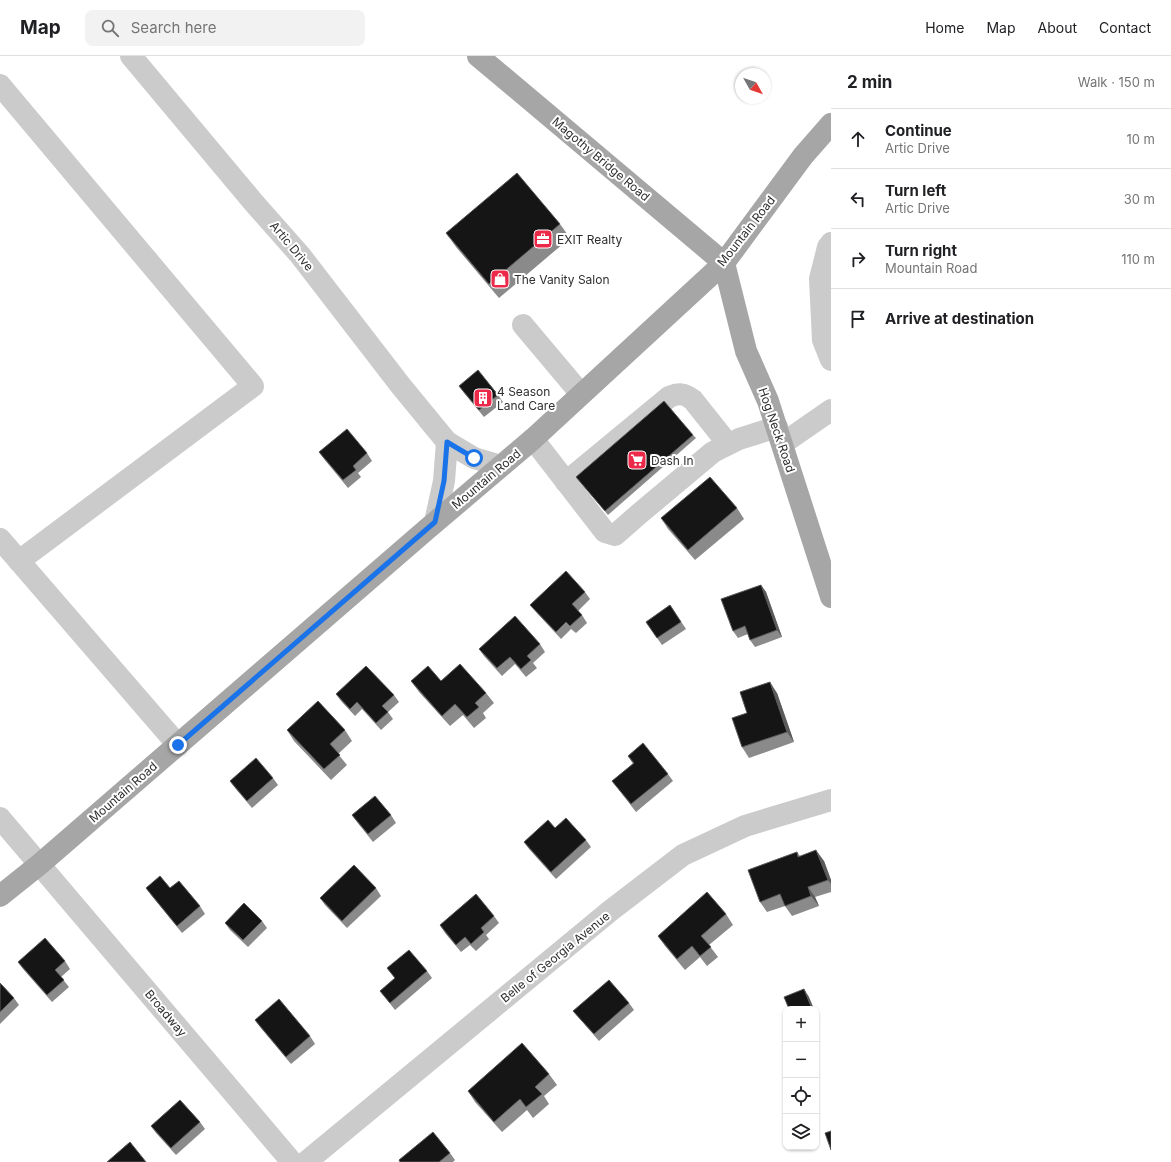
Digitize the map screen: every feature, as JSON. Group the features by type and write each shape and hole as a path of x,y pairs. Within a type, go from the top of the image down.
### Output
{"main road":[{"name":"Magothy Bridge Road","path":"478,56 724,263"},
{"name":"Mountain Road","path":"0,896 40,864 533,439 724,263 803,156 831,124"},
{"name":"Hog Neck Road","path":"724,263 746,351 768,401 831,598"}],"street":[{"name":"Artic Drive","path":"130,56 300,255 400,386 447,442 474,458 501,466"},
{"path":"0,85 253,386 19,561"},
{"path":"831,243 828,247 820,279 823,340 831,360"},
{"path":"523,325 581,394"},
{"path":"566,482 669,397 679,393 687,395 693,400 728,444"},
{"path":"533,439 604,532 615,535 713,452 739,439 779,436 831,410"},
{"path":"435,522 444,481 447,442"},
{"path":"0,539 178,745"},
{"name":"Belle of Georgia Avenue","path":"306,1162 610,911 683,855 745,826 831,800"},
{"name":"Broadway","path":"3,826 40,864 292,1162"}],"building":[{"path":"517,173 560,224 489,284 446,233"},
{"name":"4 Season Land Care","path":"478,370 498,395 479,410 459,386"},
{"name":"Dash In","path":"664,401 693,435 605,511 576,477"},
{"path":"347,429 367,453 353,466 356,470 343,480 319,452"},
{"name":"Dash In","path":"710,477 737,508 688,550 661,518"},
{"path":"566,571 585,592 572,604 582,615 570,626 566,622 556,632 530,605"},
{"path":"761,585 777,630 750,640 745,626 733,631 721,599"},
{"path":"670,605 681,622 657,638 646,622"},
{"path":"515,616 540,644 527,656 531,660 521,669 510,657 497,668 479,649"},
{"path":"460,664 486,693 475,703 479,707 467,717 455,704 442,716 411,681 428,666 441,681"},
{"path":"366,666 394,695 382,706 388,712 376,723 357,702 350,709 336,694"},
{"path":"770,682 787,732 742,747 732,718 747,713 740,692"},
{"path":"318,701 345,730 330,744 340,755 324,769 287,730"},
{"path":"643,743 668,774 631,804 612,781 634,763 628,756"},
{"path":"256,758 273,778 247,801 230,781"},
{"path":"375,796 391,815 368,834 352,815"},
{"path":"566,818 586,840 551,872 524,842 548,820 555,828"},
{"path":"816,850 828,880 808,887 811,896 785,906 780,894 760,902 748,870 797,852 798,857"},
{"path":"354,865 376,888 342,921 320,898"},
{"path":"160,876 170,888 179,881 200,906 177,926 146,888"},
{"path":"707,892 726,914 701,936 711,947 700,956 692,946 677,959 658,936"},
{"path":"476,894 494,916 481,928 484,932 471,944 465,937 456,945 440,925"},
{"path":"244,903 262,921 243,940 225,923"},
{"path":"45,938 65,961 55,970 64,980 47,995 18,962"},
{"path":"409,950 427,971 390,1003 380,991 395,978 387,968"},
{"path":"609,980 629,1003 594,1034 573,1011"},
{"path":"0,983 14,998 0,1012"},
{"path":"804,989 811,1006 788,1006 784,997"},
{"path":"279,999 310,1036 286,1057 255,1020"},
{"path":"522,1043 549,1074 535,1087 542,1094 526,1107 520,1099 494,1122 468,1091"},
{"path":"180,1100 200,1122 171,1148 151,1126"},
{"path":"831,1131 831,1150 825,1133"},
{"path":"433,1132 450,1153 439,1162 400,1162 399,1160"},
{"path":"130,1142 146,1162 107,1162"}],"place":[{"name":"EXIT Realty","path":"543,239"},
{"name":"The Vanity Salon","path":"500,279"},
{"name":"4 Season Land Care","path":"483,398"},
{"name":"Dash In","path":"637,460"}],"route":[{"path":"178,745 435,522 444,481 447,442 474,458"}]}
